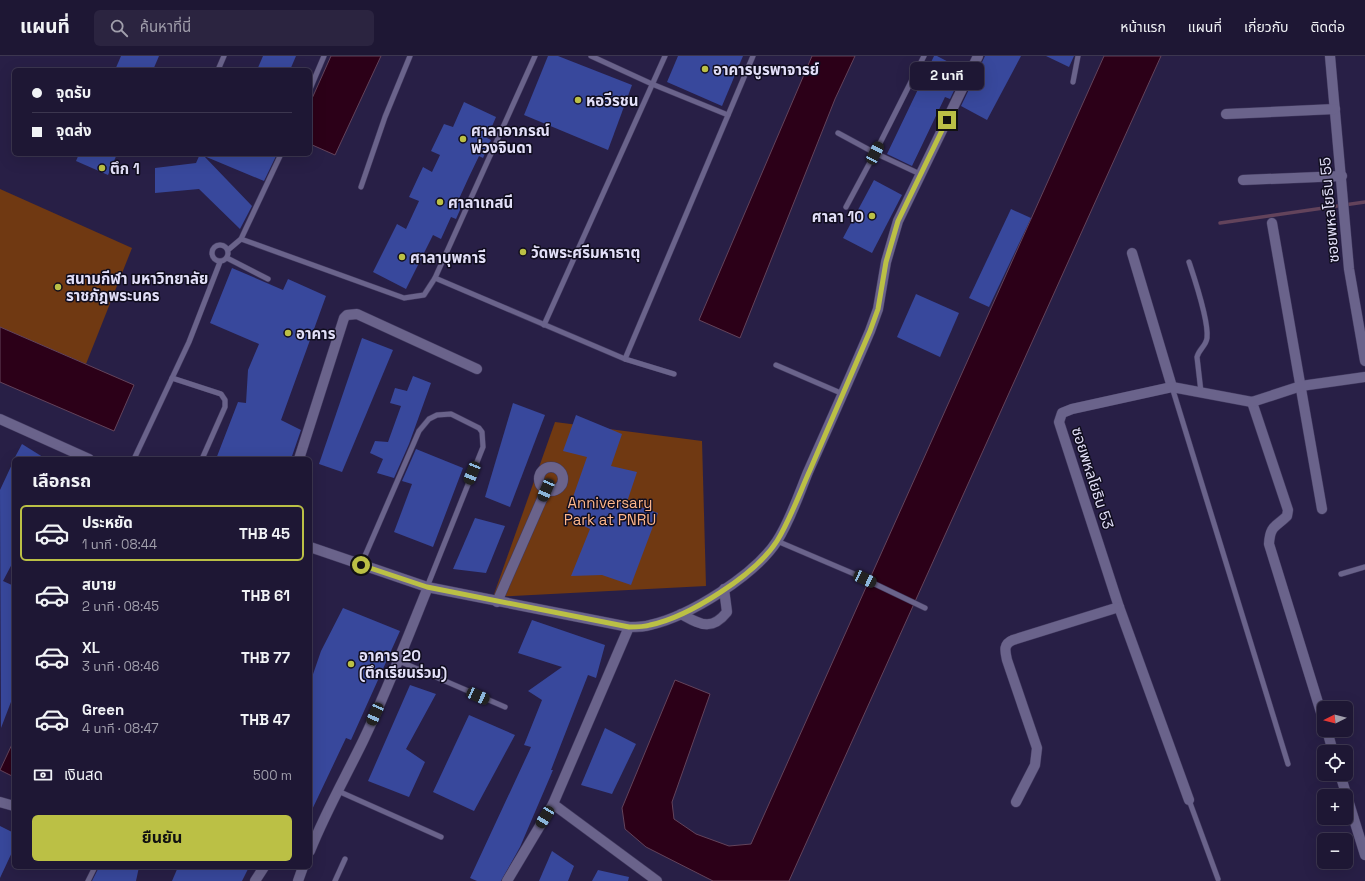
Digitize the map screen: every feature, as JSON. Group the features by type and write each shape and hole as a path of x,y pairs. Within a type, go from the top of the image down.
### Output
{"street":[{"path":"312,548 428,587 497,602 629,627 651,625 681,614 710,599 724,589 753,567 764,557 777,541 870,331 878,309 886,262 898,221 978,56"},
{"name":"ซอยพหลโยธิน 55","path":"1330,56 1342,176 1349,269 1365,361"},
{"path":"1226,114 1335,109"},
{"path":"1243,180 1342,176"},
{"path":"1272,223 1322,509"},
{"path":"1132,253 1172,387"},
{"path":"300,457 344,318 347,315 357,314 477,369"},
{"name":"ซอยพหลโยธิน 53","path":"1189,800 1119,607 1060,422 1060,417 1062,413 1072,409 1172,387 1252,402 1301,386 1365,377"},
{"path":"1252,402 1288,510 1287,516 1274,525 1270,534 1269,544 1318,701"},
{"path":"0,420 84,457"},
{"path":"497,602 546,490"},
{"path":"312,841 315,826 337,791 363,741 399,661 428,587"},
{"path":"681,614 702,624 706,625 716,623 727,612 724,589"},
{"path":"1016,802 1035,765 1037,748 1007,660 1005,648 1008,642 1119,607"},
{"path":"507,881 553,804 629,627"},
{"path":"1342,781 1365,855"},
{"path":"0,802 12,805"},
{"path":"553,804 657,881"},
{"path":"255,881 263,869"},
{"path":"298,881 302,869"}],"lane":[{"path":"219,68 224,56"},
{"path":"312,84 324,56"},
{"path":"361,187 385,117 410,56"},
{"path":"241,239 404,298 424,295 435,278 535,56"},
{"path":"592,56 652,84 728,115"},
{"path":"544,325 665,56"},
{"path":"625,359 753,56"},
{"path":"846,207 924,56"},
{"path":"1073,82 1078,56"},
{"path":"838,132 875,153 920,174"},
{"path":"227,258 228,250 241,239 280,156"},
{"path":"220,262 213,258 213,249 222,245 228,250"},
{"path":"135,457 189,342 220,262 227,258"},
{"path":"227,258 268,279"},
{"path":"1189,262 1200,296 1207,329 1207,339 1204,346 1198,352 1197,357 1201,392"},
{"path":"435,278 625,359 674,374"},
{"path":"776,366 843,394"},
{"path":"172,378 221,394 225,400 225,407 203,457"},
{"path":"1172,387 1288,764"},
{"path":"361,565 419,431 429,419 437,415 452,414 479,428 482,432 483,447 428,587"},
{"path":"777,541 852,573 924,608"},
{"path":"1341,574 1365,567"},
{"path":"399,661 505,707"},
{"path":"337,791 441,837"},
{"path":"1189,800 1218,879"},
{"path":"335,881 345,859"},
{"path":"88,881 94,869"}],"green space":[{"name":"สนามกีฬา มหาวิทยาลัย ราชภัฎพระนคร","path":"0,189 132,248 86,364 0,327"},
{"name":"Anniversary Park at PNRU","path":"555,422 702,441 706,586 493,597"}],"shaded area":[{"path":"331,56 381,56 335,155 312,145 312,99"},
{"path":"812,56 855,56 835,99 740,338 699,320"},
{"path":"1104,56 1161,56 789,881 713,881 646,847 625,829 622,808 675,680 710,694 672,802 674,819 696,834 729,846 751,844"},
{"path":"0,327 134,385 114,431 0,382"},
{"path":"12,744 12,776 0,770"}],"building":[{"path":"121,56 159,56 154,68 116,68"},
{"path":"263,56 296,56 291,68 258,68"},
{"name":"หอวีรชน","path":"548,56 558,56 632,85 608,150 524,115"},
{"name":"อาคารบูรพาจารย์","path":"678,56 743,56 722,106 667,82"},
{"path":"934,56 937,56 964,70 950,99 945,97 912,166 887,154"},
{"path":"985,56 1021,56 987,120 961,106"},
{"path":"1046,56 1074,56 1069,67"},
{"path":"464,102 496,117 487,138 491,140 483,158 479,156 458,201 463,203 456,219 451,217 441,239 433,235 406,289 373,272 397,224 406,229 419,201 409,197 423,167 432,172 440,155 431,151 444,124 453,127"},
{"name":"ตึก 1","path":"78,156 116,156 108,175 76,161"},
{"path":"199,156 204,156 252,206 240,229 199,189 155,193 155,168 196,163"},
{"path":"204,156 276,156 264,181"},
{"name":"ศาลา 10","path":"874,180 902,195 872,253 843,238"},
{"path":"1011,209 1031,218 989,307 969,298"},
{"path":"232,268 283,290 288,279 326,296 281,420 301,430 292,457 217,457 238,402 246,403 248,370 259,344 210,323"},
{"path":"916,294 959,313 940,357 897,337"},
{"name":"อาคาร","path":"362,338 393,350 342,472 319,464"},
{"path":"413,376 431,383 409,444 394,478 377,473 383,459 370,453 375,441 388,442 401,406 390,403 395,388 407,391"},
{"path":"513,403 545,415 510,507 485,497"},
{"path":"576,415 622,434 611,466 637,472 627,502 658,513 631,585 602,575 571,576 590,529 566,517 587,457 563,451"},
{"path":"22,444 43,457 15,457"},
{"path":"416,449 463,468 433,547 394,532 412,484 402,481"},
{"path":"12,464 12,564 3,581 12,585 12,699 1,728 0,490"},
{"path":"475,518 505,526 486,573 453,569"},
{"name":"อาคาร 20 (ตึกเรียนร่วม)","path":"343,608 400,631 351,740 346,738 312,810 312,677 321,651"},
{"path":"532,620 605,645 596,678 588,675 551,770 553,770 520,847 501,881 477,881 470,878 531,747 524,745 542,700 528,691 562,667 518,653"},
{"path":"410,685 436,694 406,749 425,762 409,797 368,781"},
{"path":"469,715 515,735 474,811 433,792"},
{"path":"605,728 636,744 612,794 581,785"},
{"path":"0,826 12,832 12,852 0,878"},
{"path":"552,851 574,866 568,881 539,881"},
{"path":"98,869 139,869 136,881 92,881"},
{"path":"177,869 248,869 242,881 172,881"},
{"path":"598,870 629,877 628,881 592,881"}],"waterway":[{"path":"1220,223 1365,202"}],"place":[{"name":"อาคารบูรพาจารย์","path":"705,69"},
{"name":"หอวีรชน","path":"578,100"},
{"name":"ศาลาอาภรณ์ พ่วงจินดา","path":"463,139"},
{"name":"ตึก 1","path":"102,168"},
{"name":"ศาลาเกสนี","path":"440,202"},
{"name":"ศาลา 10","path":"872,216"},
{"name":"วัดพระศรีมหาธาตุ","path":"523,252"},
{"name":"ศาลาบุพการี","path":"402,257"},
{"name":"สนามกีฬา มหาวิทยาลัย ราชภัฎพระนคร","path":"58,287"},
{"name":"อาคาร","path":"288,333"},
{"name":"อาคาร 20 (ตึกเรียนร่วม)","path":"351,664"}],"route":[{"path":"361,565 427,587 629,627 651,625 692,609 710,599 747,572 764,557 777,541 792,510 870,331 878,309 886,262 891,240 898,221 947,120"}]}
